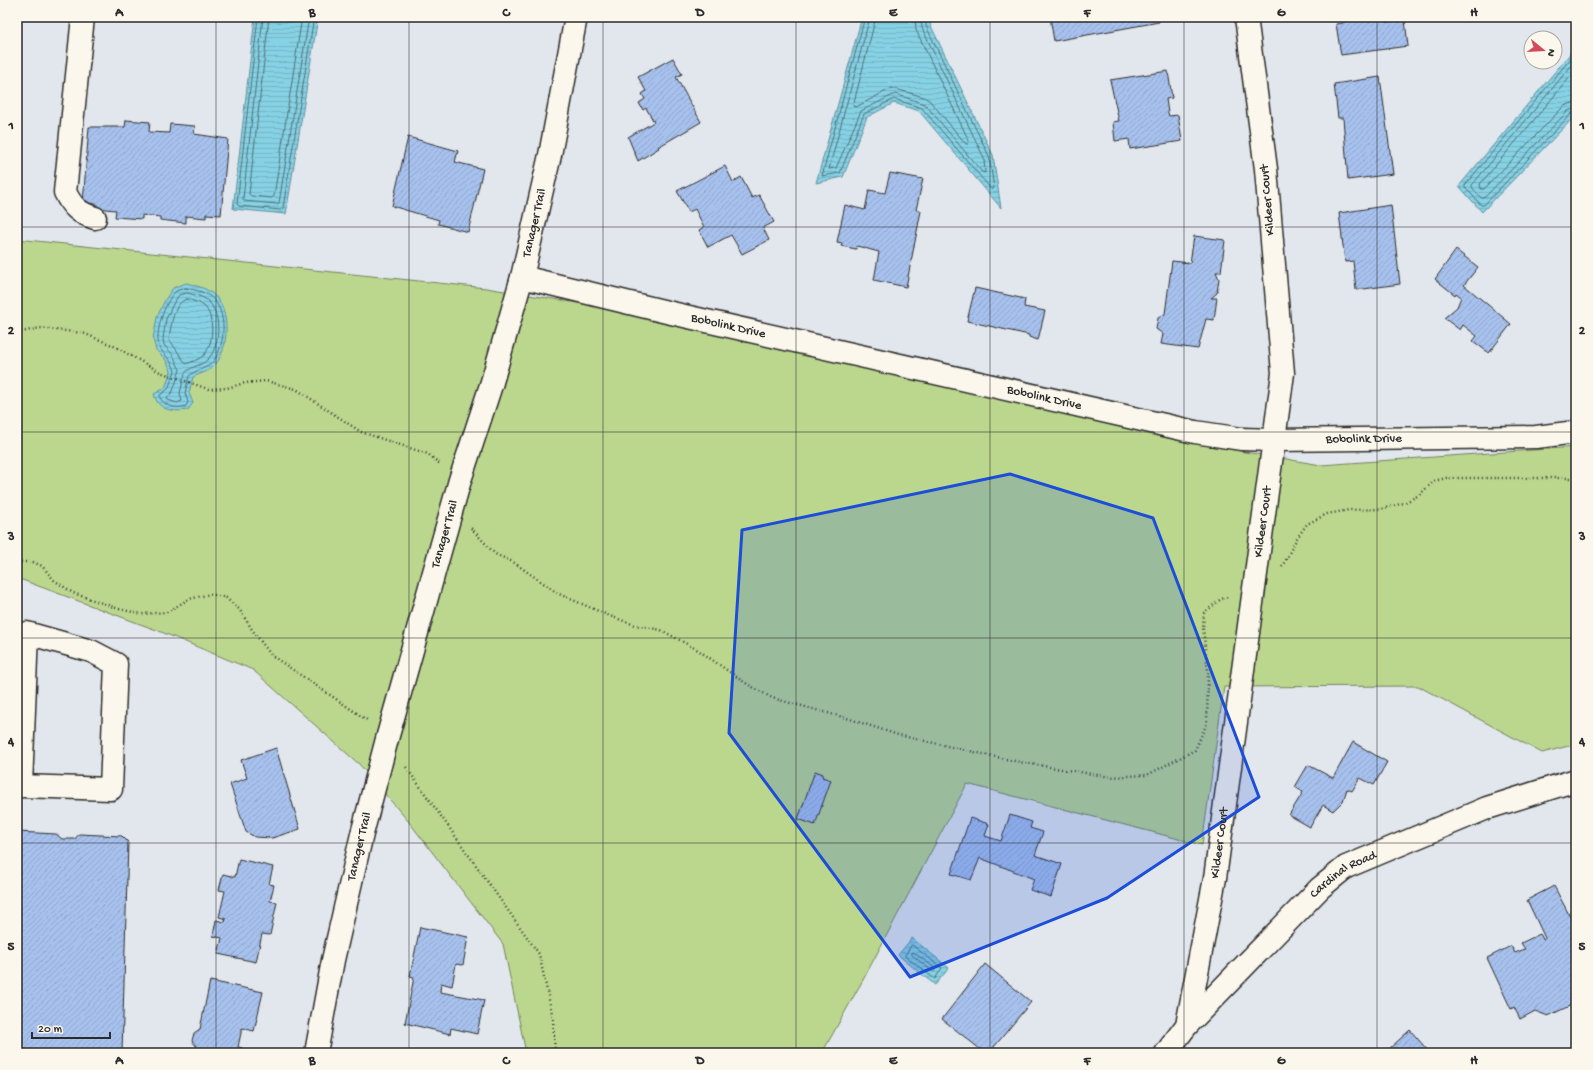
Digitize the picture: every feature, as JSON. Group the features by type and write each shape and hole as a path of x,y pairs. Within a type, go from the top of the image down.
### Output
{"street":[{"path":"83,17 65,192 71,205 82,214 95,218"},
{"name":"Tanager Trail","path":"316,1053 333,960 362,834 387,739 456,493 492,382 522,277 550,155 576,17"},
{"name":"Kildeer Court","path":"1187,1025 1215,878 1283,374 1266,169 1246,17"},
{"name":"Bobolink Drive","path":"522,277 667,312 1195,432 1242,439 1274,440 1536,437 1576,432"},
{"path":"27,633 91,651 116,664 111,788 19,785 27,633"},
{"name":"Cardinal Road","path":"1166,1053 1187,1025 1320,888 1346,867 1487,808 1576,780"}],"path":[{"path":"17,333 40,328 83,333 112,345 160,372 208,389 227,388 245,383 266,381 296,389 361,432 428,454 445,467 452,480 465,520 479,538 495,554 513,562 559,594 579,604 629,623 662,630 698,650 744,682 772,698 850,719 898,735 1019,762 1110,777 1147,775 1195,750 1207,723 1208,671 1203,628 1204,613 1221,599 1242,594 1274,579 1287,560 1297,538 1308,524 1327,514 1349,510 1381,509 1404,503 1419,495 1434,481 1446,478 1576,478"},
{"path":"17,562 33,562 42,566 54,580 73,593 119,609 142,614 167,612 189,599 211,594 226,598 239,609 253,631 272,655 354,710 387,739 539,954 553,1018 556,1053"}],"highlighted area":[{"path":"1010,474 1153,518 1259,797 1107,898 910,977 729,733 742,530"}],"green space":[{"path":"17,239 486,288 590,305 1186,442 1321,465 1576,447 1576,744 1542,753 1418,686 1224,687 1202,845 967,784 864,978 822,1053 526,1053 503,944 409,822 360,765 253,670 159,631 17,578"}],"water":[{"path":"255,17 318,17 286,214 233,209"},
{"path":"862,17 930,17 930,24 993,155 1001,208 919,111 894,103 867,117 843,177 816,183"},
{"path":"1576,41 1576,115 1482,212 1459,186 1556,70 1563,70 1563,62 1569,55"},
{"path":"186,283 206,289 216,297 224,312 226,333 225,343 218,362 212,368 193,377 189,393 193,403 188,410 177,411 163,407 156,400 154,394 165,388 171,371 166,360 156,350 153,339 157,317 165,300 173,288"},
{"path":"912,938 949,968 935,985 898,955"}],"building":[{"path":"1050,17 1158,17 1159,22 1054,41"},
{"path":"1342,17 1387,17 1387,22 1405,20 1408,46 1341,55 1336,24 1343,23"},
{"path":"673,58 682,74 676,77 701,122 658,147 659,148 638,161 628,137 654,122 646,108 643,110 639,103 645,99 642,94 646,91 638,77"},
{"path":"1168,71 1172,98 1166,99 1168,113 1169,116 1178,115 1182,141 1130,149 1129,139 1115,141 1113,122 1119,121 1110,80"},
{"path":"1380,77 1393,174 1348,180 1343,118 1338,118 1334,84"},
{"path":"126,120 150,122 149,132 169,133 170,124 195,126 194,134 228,139 221,215 206,214 206,218 186,216 186,223 160,220 160,217 142,215 142,219 115,217 116,210 96,208 97,204 83,203 89,127 125,127"},
{"path":"408,137 458,151 455,162 483,169 468,232 438,224 439,220 392,206"},
{"path":"725,166 733,182 741,177 752,198 759,195 774,222 763,228 769,240 742,254 731,235 708,247 699,230 704,227 695,209 689,212 677,191"},
{"path":"890,173 923,179 916,210 921,211 906,287 874,280 879,252 857,246 856,249 841,246 842,243 837,242 845,205 865,210 869,190 885,193"},
{"path":"1391,205 1400,284 1356,290 1353,261 1345,262 1339,213"},
{"path":"1194,236 1225,240 1221,272 1216,272 1219,279 1217,293 1211,298 1217,298 1214,320 1206,319 1198,349 1161,344 1163,334 1156,329 1158,318 1165,314 1172,261 1190,263"},
{"path":"1456,250 1478,267 1464,285 1511,324 1489,353 1473,341 1477,336 1463,325 1460,330 1444,318 1457,307 1461,297 1456,293 1455,295 1435,279"},
{"path":"975,288 1025,299 1024,307 1045,311 1038,340 1029,337 1029,335 967,321"},
{"path":"1353,742 1387,762 1374,785 1360,778 1352,791 1347,789 1343,801 1333,811 1323,805 1310,827 1289,815 1303,792 1295,787 1308,765 1333,778"},
{"path":"276,748 300,829 272,838 255,837 246,832 230,784 247,778 241,760"},
{"path":"815,771 823,774 822,777 831,780 815,825 798,819"},
{"path":"1010,815 1032,822 1030,828 1043,832 1035,855 1062,864 1051,897 1030,890 1034,879 980,858 971,880 951,874 970,818 989,824 985,836 1001,841"},
{"path":"17,832 56,834 62,839 75,839 79,834 122,836 128,842 122,1053 17,1053"},
{"path":"239,859 273,867 269,884 274,885 270,901 277,902 270,935 262,934 256,962 218,954 222,938 213,936 216,920 225,922 226,919 219,917 225,891 219,890 223,874 235,877"},
{"path":"1554,886 1576,928 1576,1003 1548,1016 1535,1011 1520,1019 1514,1007 1511,1009 1487,958 1511,946 1515,953 1525,949 1521,943 1540,934 1543,939 1545,938 1527,900"},
{"path":"420,927 468,937 463,965 456,964 452,986 441,983 440,992 484,1000 477,1034 451,1028 450,1034 405,1023 414,977 410,976"},
{"path":"985,964 1031,1002 989,1053 985,1053 942,1019"},
{"path":"210,981 263,992 254,1031 242,1028 238,1047 242,1048 241,1053 195,1053 197,1047 192,1041 194,1033 200,1029"},
{"path":"1410,1030 1430,1053 1393,1053 1389,1049"},
{"path":"919,1049 924,1053 916,1053"}]}
